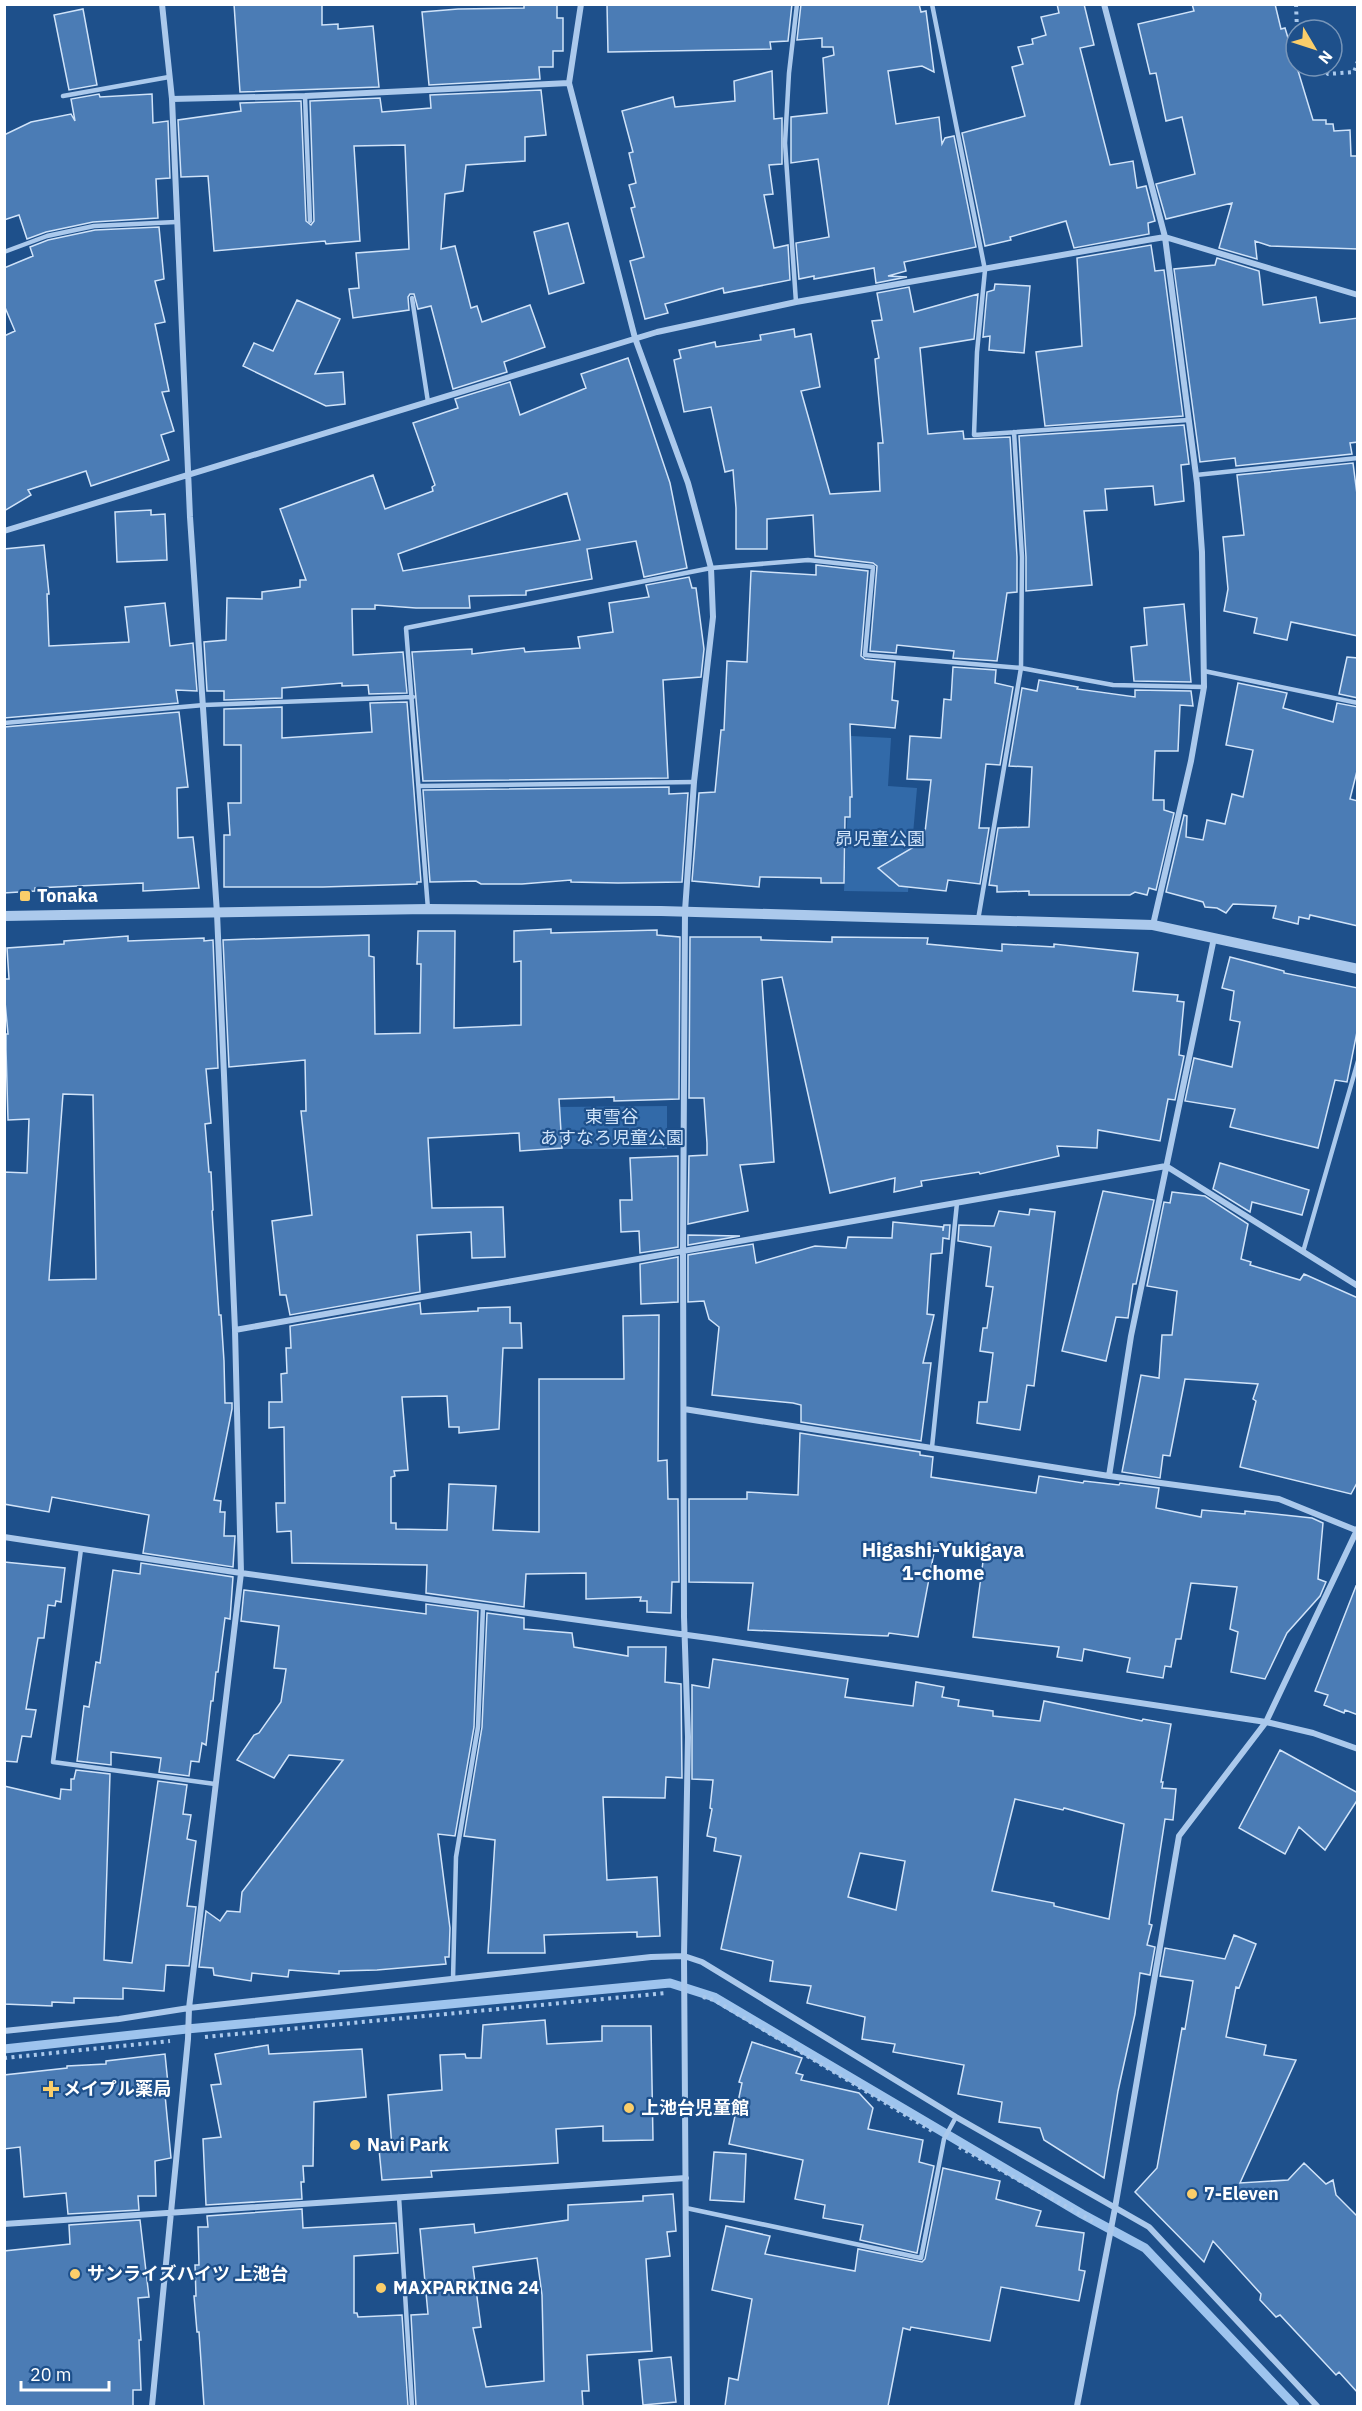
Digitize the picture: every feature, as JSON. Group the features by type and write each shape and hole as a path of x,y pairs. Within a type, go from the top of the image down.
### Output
{"street":[{"path":"152,2406 188,2039 189,2008 241,1573 236,1330 217,913 189,474 172,99 162,4"},
{"path":"581,4 569,83 635,338 688,483 711,568 713,617 694,782 685,911 683,1251 685,1635 688,1737 684,1956 687,2406"},
{"path":"1104,4 1165,237 1196,475 1202,552 1204,687 1191,761 1153,925"},
{"path":"172,99 304,96 569,83"},
{"path":"4,531 635,338 796,302 1165,237 1358,295"},
{"path":"4,916 428,909 685,911 1153,925 1358,969"},
{"path":"1109,1476 1131,1336 1214,939"},
{"path":"236,1330 1166,1166 1358,1286"},
{"path":"684,1409 1109,1476 1279,1499 1357,1530 1266,1722 1179,1836 1115,2208 1077,2406"},
{"path":"4,1537 241,1573 685,1635 1266,1722 1312,1733 1358,1749"},
{"path":"4,2031 119,2019 189,2008 651,1957 684,1956 702,1962 955,2119 1149,2227 1317,2406"},
{"path":"4,2224 686,2178"}],"lane":[{"path":"796,302 785,143 789,73 797,4"},
{"path":"932,4 985,270 977,352 975,435 1188,420"},
{"path":"63,96 169,77"},
{"path":"304,96 310,221"},
{"path":"4,252 47,236 94,226 176,222"},
{"path":"412,298 428,402"},
{"path":"978,920 1020,668 1023,557 1014,432"},
{"path":"1196,475 1358,458"},
{"path":"428,909 406,628 711,568 808,560 873,567 865,655 1020,668 1113,685 1204,687"},
{"path":"1204,671 1358,703"},
{"path":"4,723 204,705 413,698"},
{"path":"419,786 694,782"},
{"path":"1303,1252 1358,1062"},
{"path":"932,1448 957,1203"},
{"path":"81,1549 53,1762 216,1784"},
{"path":"453,1979 456,1857 478,1727 483,1606"},
{"path":"686,2208 921,2258 945,2138 955,2119"},
{"path":"399,2197 412,2406"}],"path":[{"path":"1344,73 1354,72 1358,61"},
{"path":"4,2058 685,1991 714,2000 945,2138 1110,2231"}],"green space":[{"name":"昴児童公園","path":"851,736 891,738 888,786 917,788 908,892 844,891"},
{"name":"東雪谷 あすなろ児童公園","path":"667,1106 667,1149 557,1149 557,1107"}],"building":[{"path":"234,4 322,4 322,25 338,24 338,29 373,26 379,87 240,92"},
{"path":"524,4 557,4 557,18 563,18 563,51 553,51 553,67 539,67 540,79 429,85 422,12 524,8"},
{"path":"607,4 792,4 788,41 770,42 771,49 608,52"},
{"path":"801,4 919,4 921,12 926,11 934,72 922,66 888,71 896,124 939,117 942,144 945,138 954,136 976,247 904,262 906,271 888,276 907,277 876,283 874,268 814,279 814,276 799,279 796,243 829,237 818,159 791,163 791,117 827,113 823,58 834,55 833,47 822,47 822,38 797,40"},
{"path":"1057,4 1084,4 1094,45 1080,48 1110,165 1133,161 1137,188 1146,186 1155,221 1148,223 1149,234 1074,248 1066,221 1010,237 1011,240 985,246 962,133 1025,116 1012,67 1023,64 1018,47 1033,44 1032,39 1046,35 1041,17 1059,13"},
{"path":"1192,4 1275,4 1281,29 1284,28 1284,78 1300,78 1313,120 1326,120 1326,124 1333,124 1334,131 1350,130 1351,156 1358,156 1358,249 1270,246 1255,241 1257,259 1219,248 1232,203 1166,219 1156,184 1195,174 1182,117 1166,121 1156,73 1150,74 1138,24 1194,11"},
{"path":"83,9 97,85 69,90 54,15"},
{"path":"772,71 774,119 782,118 782,164 769,165 773,194 764,195 774,248 788,245 790,280 724,293 723,288 665,304 668,313 645,319 630,261 644,257 631,208 635,207 629,185 636,183 629,153 633,152 622,111 673,97 675,107 735,101 734,81"},
{"path":"541,90 546,135 525,137 525,161 466,165 463,191 445,194 441,249 455,246 471,308 477,306 482,322 530,305 545,347 504,362 507,372 453,389 431,306 418,309 414,294 410,294 408,297 409,310 353,318 349,289 359,288 356,253 409,249 405,145 354,146 360,241 326,244 325,241 214,251 208,176 181,177 178,120 241,111 240,103 301,101 306,221 311,225 314,221 310,101 380,98 382,112 431,108 430,95"},
{"path":"99,94 100,97 152,94 153,123 168,121 170,178 156,179 158,218 93,222 46,232 27,239 19,215 4,220 4,135 31,122 71,114 75,121 71,99"},
{"path":"568,223 584,283 549,294 534,232"},
{"path":"159,227 164,279 155,281 165,322 155,324 169,391 162,392 174,431 161,435 169,460 91,486 86,471 28,490 31,495 4,511 4,336 15,331 4,305 4,268 33,256 30,247 48,240 95,230"},
{"path":"1151,245 1155,271 1164,270 1183,416 1045,426 1036,352 1082,346 1077,258"},
{"path":"1217,258 1259,271 1263,305 1316,297 1320,323 1358,318 1358,442 1350,443 1352,454 1236,466 1235,458 1200,462 1174,269 1215,265"},
{"path":"995,284 1030,286 1024,353 989,350 990,336 983,337 987,292 994,290"},
{"path":"909,287 914,312 978,294 974,339 920,348 928,434 963,431 964,439 1010,437 1017,592 1007,593 997,661 953,658 954,651 897,645 896,653 870,651 877,566 873,563 815,556 813,515 767,519 767,549 736,549 733,470 725,472 711,407 684,412 674,360 681,358 679,350 715,342 716,347 761,340 760,335 794,329 795,337 811,334 820,387 801,391 830,494 880,491 878,443 883,443 875,359 879,358 872,321 882,320 877,293"},
{"path":"297,300 340,319 315,374 343,372 345,404 326,406 243,366 254,343 273,351"},
{"path":"628,358 670,483 687,568 644,577 636,541 587,549 592,579 526,591 526,595 469,596 470,608 375,605 375,609 352,609 353,655 403,652 407,693 369,694 368,685 342,686 342,683 282,688 282,698 224,700 224,691 207,691 204,642 226,640 227,598 262,599 262,592 300,587 300,580 306,580 280,509 373,475 385,509 433,491 432,487 435,485 413,423 458,408 455,399 510,382 520,415 586,388 581,374","holes":["567,493 580,540 403,571 398,554"]},
{"path":"1184,425 1189,464 1181,465 1184,501 1155,505 1153,486 1105,489 1107,510 1084,511 1092,585 1026,591 1019,436"},
{"path":"1353,463 1358,502 1358,636 1291,622 1287,640 1254,633 1257,618 1224,611 1228,589 1223,537 1244,535 1237,475"},
{"path":"151,510 151,515 165,514 167,560 117,562 115,512"},
{"path":"44,545 49,594 47,594 49,646 129,642 125,607 165,603 170,646 193,643 197,691 176,690 178,703 4,718 4,549"},
{"path":"816,565 868,571 861,656 865,659 895,662 892,700 898,701 895,728 850,724 852,797 850,797 850,817 845,817 844,883 821,883 821,878 760,877 759,887 692,881 699,793 715,792 721,730 724,730 727,661 747,662 751,571 816,575"},
{"path":"689,577 692,588 696,588 704,649 701,677 663,680 668,778 423,781 412,652 472,649 472,654 524,648 525,652 580,648 578,637 613,632 609,603 649,597 646,585"},
{"path":"1184,604 1191,682 1134,681 1131,647 1147,645 1144,608"},
{"path":"1347,657 1358,658 1358,698 1339,694"},
{"path":"953,667 996,670 995,683 1013,687 1000,765 986,764 979,828 989,828 980,884 948,880 946,891 899,886 878,868 924,841 931,780 907,779 910,736 941,738 944,699 951,700"},
{"path":"1039,680 1078,687 1077,689 1135,697 1135,690 1191,691 1193,706 1180,705 1178,751 1155,751 1153,800 1164,800 1164,810 1174,813 1156,890 1149,888 1147,895 1135,892 1130,895 1029,895 1029,891 997,892 997,886 989,885 998,828 1029,827 1032,767 1009,766 1022,688 1037,691"},
{"path":"1238,683 1287,693 1283,708 1333,722 1337,703 1358,707 1358,767 1350,799 1358,801 1358,926 1310,915 1309,919 1299,917 1298,924 1273,918 1276,906 1233,904 1226,913 1217,908 1205,907 1203,902 1166,892 1184,815 1187,816 1186,837 1203,840 1207,820 1225,824 1232,794 1243,797 1253,750 1226,745"},
{"path":"407,702 421,882 323,887 224,887 224,835 230,835 228,803 241,803 241,745 224,745 224,709 282,707 282,738 372,732 370,703"},
{"path":"179,712 188,787 177,788 178,838 193,837 199,888 143,891 143,883 35,888 35,891 4,893 4,727"},
{"path":"669,787 669,794 688,793 682,882 618,883 571,882 571,880 522,884 481,884 476,881 430,882 423,790"},
{"path":"551,929 551,933 657,930 657,935 680,937 679,1099 614,1101 614,1097 559,1099 562,1148 520,1151 519,1133 428,1138 432,1208 503,1207 505,1257 472,1258 471,1232 417,1235 420,1292 290,1315 286,1295 280,1295 272,1221 312,1215 301,1111 306,1111 305,1060 229,1067 223,940 369,935 369,956 374,957 375,1034 420,1033 421,964 417,964 418,931 455,931 454,1028 521,1025 521,961 514,962 514,931"},
{"path":"128,936 128,941 204,938 204,941 213,940 218,1068 206,1069 211,1123 205,1124 209,1172 211,1172 225,1403 232,1403 214,1500 221,1501 220,1512 225,1512 224,1536 235,1536 233,1567 143,1553 149,1515 52,1497 49,1512 4,1504 4,1172 27,1173 29,1119 8,1120 6,1034 8,1034 4,991 4,979 9,979 7,948 64,944 64,941","holes":["63,1094 93,1095 96,1279 49,1280"]},
{"path":"690,937 761,937 761,940 832,942 832,937 928,938 927,944 1002,951 1002,944 1054,947 1054,944 1138,953 1133,991 1178,995 1177,1001 1184,1002 1179,1055 1184,1056 1175,1100 1168,1099 1160,1141 1098,1130 1097,1148 1057,1146 1059,1156 980,1174 979,1172 921,1181 922,1186 894,1192 895,1178 830,1193 782,977 762,980 774,1162 740,1165 748,1211 688,1224 689,1156 707,1155 704,1098 689,1098"},
{"path":"1230,957 1284,971 1284,973 1358,988 1358,1027 1347,1082 1335,1080 1318,1148 1230,1127 1235,1109 1185,1101 1194,1058 1232,1067 1240,1022 1230,1020 1234,991 1222,988"},
{"path":"678,1156 678,1247 640,1253 639,1231 621,1232 620,1200 632,1200 630,1158"},
{"path":"1220,1163 1309,1190 1302,1215 1252,1202 1250,1212 1213,1189"},
{"path":"1103,1191 1154,1200 1136,1284 1133,1284 1128,1318 1116,1317 1106,1361 1062,1351"},
{"path":"1172,1192 1205,1196 1248,1224 1241,1259 1251,1262 1250,1265 1300,1280 1304,1274 1358,1298 1358,1481 1351,1494 1240,1467 1258,1384 1185,1379 1170,1456 1163,1455 1160,1478 1122,1472 1141,1375 1159,1378 1162,1335 1172,1335 1177,1291 1147,1286 1164,1202 1170,1203"},
{"path":"1030,1209 1055,1212 1034,1386 1027,1385 1020,1430 977,1423 979,1402 987,1402 993,1353 980,1351 983,1328 987,1328 993,1287 986,1286 991,1247 958,1241 959,1225 994,1226 999,1211 1029,1215"},
{"path":"893,1222 943,1227 943,1231 944,1225 950,1225 949,1239 943,1238 942,1253 931,1254 927,1314 934,1315 923,1363 931,1363 921,1441 801,1422 801,1405 793,1403 712,1395 719,1327 709,1319 704,1301 688,1302 688,1255 753,1244 756,1263 815,1246 846,1248 848,1237 892,1238"},
{"path":"688,1235 740,1236 688,1245"},
{"path":"678,1257 678,1302 641,1304 640,1264"},
{"path":"420,1303 421,1314 510,1307 510,1323 521,1323 522,1348 503,1348 499,1429 459,1433 459,1427 449,1427 447,1396 402,1397 408,1470 394,1471 395,1476 391,1477 391,1523 396,1523 396,1529 447,1530 449,1484 496,1486 493,1530 539,1532 539,1379 624,1379 623,1316 659,1315 658,1461 667,1460 668,1499 678,1499 679,1582 672,1582 671,1613 647,1612 647,1601 640,1601 641,1597 586,1599 586,1573 526,1574 524,1607 426,1593 427,1565 292,1563 291,1531 277,1532 276,1503 285,1503 284,1427 269,1428 269,1402 282,1402 281,1374 287,1373 286,1348 291,1348 290,1326"},
{"path":"800,1433 920,1452 920,1455 933,1457 931,1477 1036,1493 1039,1476 1083,1483 1084,1481 1119,1485 1120,1483 1159,1488 1156,1508 1201,1517 1202,1510 1245,1514 1245,1511 1312,1518 1323,1523 1318,1579 1326,1582 1320,1596 1287,1633 1265,1679 1231,1672 1238,1632 1230,1629 1237,1587 1191,1583 1181,1639 1176,1639 1171,1667 1165,1666 1163,1678 1127,1672 1130,1658 1084,1649 1082,1661 1057,1657 1059,1647 973,1637 984,1554 935,1547 918,1637 889,1633 888,1636 748,1630 753,1583 689,1582 689,1499 747,1499 747,1492 798,1495"},
{"path":"4,1562 65,1568 61,1602 56,1601 55,1606 48,1605 44,1638 38,1638 26,1709 36,1710 31,1737 22,1736 17,1762 4,1761"},
{"path":"141,1563 233,1577 230,1619 225,1618 206,1745 202,1743 199,1762 191,1761 189,1776 159,1772 161,1758 111,1752 111,1765 77,1761 84,1706 89,1707 96,1662 100,1663 113,1570 140,1574"},
{"path":"1356,1586 1358,1587 1358,1715 1345,1710 1344,1713 1324,1705 1328,1695 1315,1691"},
{"path":"244,1590 426,1614 426,1604 478,1611 474,1727 455,1836 438,1834 450,1928 449,1957 445,1957 446,1964 339,1971 339,1974 289,1970 288,1977 252,1973 251,1981 214,1975 213,1968 199,1967 206,1911 220,1921 227,1911 240,1912 242,1892 343,1760 289,1755 274,1778 237,1760 281,1702 286,1669 274,1668 279,1626 241,1621"},
{"path":"487,1613 524,1618 524,1629 572,1633 574,1647 628,1656 628,1647 666,1647 665,1682 681,1684 682,1778 666,1777 665,1798 603,1797 607,1880 657,1877 660,1936 637,1937 637,1932 544,1935 545,1953 488,1953 495,1840 464,1836 482,1727"},
{"path":"713,1659 848,1679 845,1697 913,1706 916,1682 944,1687 942,1697 959,1700 958,1706 993,1711 993,1716 1040,1721 1044,1701 1142,1721 1143,1719 1171,1724 1161,1782 1163,1782 1162,1788 1176,1789 1173,1820 1165,1819 1149,1924 1152,1925 1147,1945 1155,1947 1150,1975 1140,1973 1135,2014 1118,2091 1104,2178 1044,2140 1040,2128 999,2122 1002,2102 958,2094 964,2065 893,2052 895,2044 862,2039 865,2017 807,2003 811,1986 770,1981 773,1961 721,1949 741,1856 714,1851 716,1838 707,1836 712,1809 710,1808 713,1780 692,1779 692,1685 709,1688","holes":["1015,1799 1063,1810 1064,1808 1124,1824 1109,1919 1054,1906 1054,1903 992,1891","860,1853 905,1861 896,1910 848,1897"]},
{"path":"1280,1750 1358,1793 1358,1799 1325,1850 1299,1827 1285,1854 1239,1828"},
{"path":"76,1770 110,1774 104,1960 132,1963 158,1781 187,1785 183,1814 191,1815 187,1839 196,1841 187,1906 196,1907 189,1966 166,1965 164,1991 123,1988 123,1999 74,1998 74,2003 52,2002 52,2006 4,2004 4,1786 60,1799 61,1789 71,1790 71,1779 74,1779"},
{"path":"1234,1935 1256,1944 1239,1988 1236,1987 1226,2037 1266,2045 1264,2055 1296,2060 1240,2183 1288,2180 1304,2163 1326,2184 1333,2180 1336,2195 1358,2217 1358,2393 1339,2372 1336,2375 1280,2315 1276,2317 1260,2300 1261,2294 1213,2241 1204,2262 1135,2192 1157,2168 1182,2028 1185,2029 1193,1981 1160,1976 1165,1948 1225,1959"},
{"path":"545,2020 547,2044 602,2041 602,2026 651,2026 653,2140 603,2141 603,2126 556,2129 558,2163 431,2171 432,2177 382,2180 379,2149 392,2148 388,2095 442,2090 440,2055 465,2054 466,2058 481,2058 483,2025"},
{"path":"752,2042 802,2058 796,2073 803,2075 801,2080 859,2093 873,2108 868,2129 923,2140 919,2162 934,2166 917,2253 860,2240 863,2225 823,2218 825,2205 795,2199 803,2160 729,2144 742,2083 739,2082"},
{"path":"268,2045 269,2054 362,2049 366,2097 314,2102 313,2166 303,2166 302,2199 206,2205 203,2139 221,2137 211,2085 221,2084 215,2054"},
{"path":"165,2054 168,2084 164,2084 171,2158 155,2161 156,2196 138,2196 139,2210 68,2214 66,2193 24,2197 20,2147 4,2149 4,2075 67,2068 67,2066 106,2064 106,2061"},
{"path":"714,2152 746,2154 744,2202 710,2200"},
{"path":"943,2168 1000,2181 996,2199 1041,2211 1036,2226 1084,2233 1079,2270 1085,2271 1079,2301 1001,2287 990,2341 911,2327 910,2330 903,2328 888,2406 725,2406 729,2378 738,2380 752,2299 712,2290 726,2226 770,2236 765,2254 855,2271 858,2249 922,2262 925,2259"},
{"path":"673,2194 676,2231 667,2232 670,2256 646,2259 652,2351 587,2355 589,2391 582,2391 583,2406 416,2406 411,2315 428,2314 420,2229 474,2224 475,2233 568,2220 568,2205 643,2201 643,2196","holes":["537,2258 542,2295 544,2381 486,2387 473,2328 481,2327 473,2267"]},
{"path":"302,2209 303,2228 396,2223 398,2253 354,2256 354,2313 357,2313 358,2317 402,2315 408,2406 204,2406 194,2296 196,2296 195,2265 199,2265 198,2227 208,2227 207,2216"},
{"path":"140,2220 149,2297 138,2298 141,2390 133,2390 133,2406 4,2406 4,2251 70,2244 69,2225"},
{"path":"671,2357 676,2402 643,2405 639,2360"}],"waterway":[{"path":"4,2049 187,2029 670,1983 714,1997 1082,2214 1145,2248 1295,2406"}],"place":[{"name":"Tonaka","path":"25,896"},
{"name":"メイプル薬局","path":"51,2089"},
{"name":"上池台児童館","path":"629,2108"},
{"name":"Navi Park","path":"355,2145"},
{"name":"7-Eleven","path":"1192,2194"},
{"name":"サンライズハイツ 上池台","path":"75,2274"},
{"name":"MAXPARKING 24","path":"381,2288"}],"district":[{"name":"Higashi-Yukigaya 1-chome","path":"943,1562"}]}
